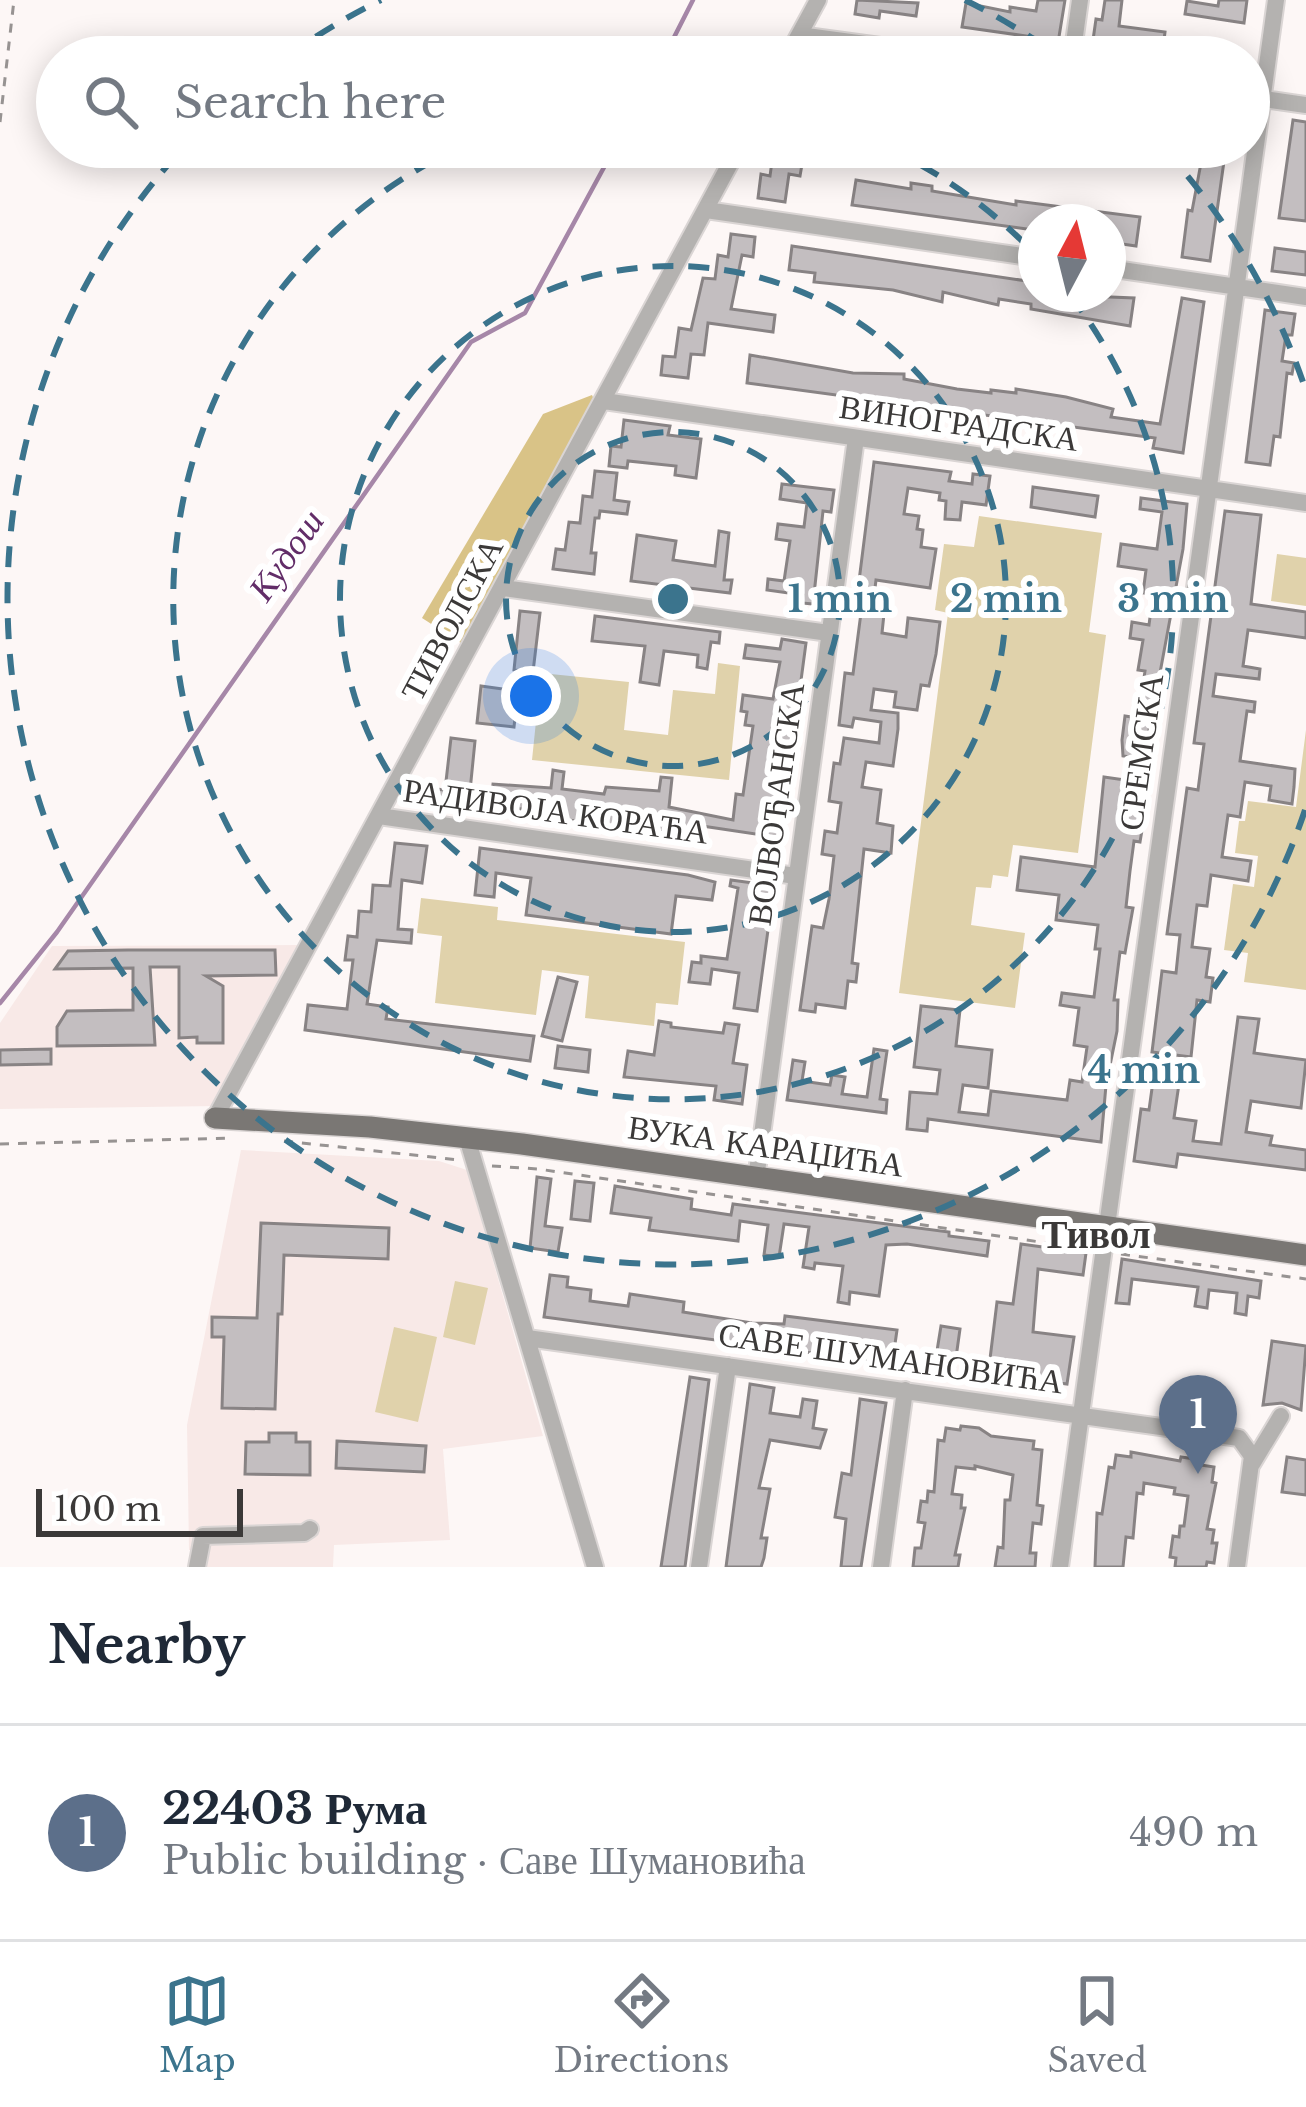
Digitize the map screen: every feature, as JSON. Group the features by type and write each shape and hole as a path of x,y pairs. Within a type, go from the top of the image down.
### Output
{"main road":[{"name":"ВУКА КАРАЏИЋА","path":"215,1118 467,1138 1306,1255"}],"street":[{"path":"806,36 799,35 818,0"},
{"path":"1075,36 1080,0"},
{"name":"СРЕМСКА","path":"1269,36 1276,0"},
{"path":"1270,100 1306,105"},
{"name":"ТИВОЛСКА","path":"215,1118 729,168"},
{"name":"СРЕМСКА","path":"1060,1567 1248,168"},
{"path":"706,210 1018,255"},
{"path":"1126,271 1306,297"},
{"name":"ВИНОГРАДСКА","path":"604,401 1306,503"},
{"name":"ВОЈВОЂАНСКА","path":"757,1179 856,438"},
{"path":"502,588 829,633"},
{"name":"РАДИВОЈА КОРАЋА","path":"379,816 796,876"},
{"path":"467,1138 595,1567"},
{"name":"САВЕ ШУМАНОВИЋА","path":"527,1338 1231,1436 1246,1444 1251,1465"},
{"path":"699,1567 728,1366"},
{"path":"881,1567 905,1390"},
{"path":"1237,1567 1251,1465 1280,1416"},
{"path":"197,1567 202,1536 304,1533 310,1528"}],"path":[{"path":"0,122 14,0"},
{"path":"0,1144 229,1138"},
{"path":"275,1140 538,1169 1306,1279"}],"shaded area":[{"path":"592,395 596,404 464,645 422,618 543,414"},
{"path":"979,516 1102,533 1089,632 1106,635 1078,853 1013,845 1008,877 993,875 991,888 976,887 971,925 1025,933 1015,1008 899,993 948,613 935,610 944,544 974,547"},
{"path":"1277,554 1306,558 1306,606 1271,601"},
{"path":"718,663 740,666 729,780 532,760 541,673 629,682 624,730 668,735 673,690 715,694"},
{"path":"1306,730 1306,990 1244,982 1248,953 1224,950 1233,884 1254,887 1258,856 1235,853 1239,821 1245,821 1248,801 1296,807"},
{"path":"421,898 498,907 497,920 685,942 678,1005 656,1003 654,1026 585,1018 589,976 542,970 536,1015 435,1003 442,936 417,933"},
{"path":"301,945 217,1106 0,1109 0,1023 52,946"},
{"path":"241,1150 439,1161 467,1170 543,1436 443,1449 450,1540 334,1545 333,1567 200,1567 201,1550 189,1550 187,1425"},
{"path":"455,1281 488,1288 475,1345 443,1337"},
{"path":"394,1327 437,1337 418,1422 375,1412"}],"building":[{"path":"857,0 918,3 916,16 880,11 879,18 855,14"},
{"path":"1038,0 1065,0 1059,36 962,27 966,3 1010,12 1010,7 1036,11"},
{"path":"1105,0 1122,0 1119,26 1165,32 1165,36 1094,36 1096,19 1102,20"},
{"path":"1219,0 1247,0 1244,23 1185,14 1187,1 1218,6"},
{"path":"1293,120 1306,122 1306,221 1279,218"},
{"path":"771,168 801,168 800,176 789,174 785,202 758,198 761,174 770,176"},
{"path":"1200,168 1223,168 1210,261 1182,257 1188,210 1192,211"},
{"path":"856,180 911,189 911,183 1016,205 1016,201 1039,204 1018,204 1018,228 852,205"},
{"path":"1126,215 1140,217 1136,246 1126,245"},
{"path":"731,234 755,237 753,257 742,255 731,309 775,315 773,332 708,323 704,355 691,354 688,378 661,375 663,356 675,357 679,328 691,330 703,278 715,279 718,255 728,257"},
{"path":"792,246 1018,280 1018,302 999,299 998,305 943,292 942,302 893,290 814,282 815,273 789,270"},
{"path":"1275,248 1306,252 1306,275 1272,271"},
{"path":"1126,298 1134,298 1130,326 1048,312 1126,312"},
{"path":"1182,298 1204,302 1183,453 1153,448 1155,438 747,383 750,355 853,373 904,374 904,379 957,389 1016,393 1016,389 1066,397 1113,409 1111,417 1160,424"},
{"path":"1265,310 1295,314 1282,361 1294,363 1292,374 1287,373 1280,437 1274,436 1270,465 1246,462"},
{"path":"624,420 670,426 668,435 701,439 696,478 675,475 676,466 628,461 627,468 609,466 611,446 621,447"},
{"path":"874,462 951,472 949,481 972,484 973,474 990,476 986,505 962,502 960,520 945,519 946,501 939,500 940,493 908,488 904,514 919,516 921,547 936,549 930,588 876,580 872,612 884,614 882,633 906,637 908,618 940,622 936,654 929,686 921,685 917,710 894,707 896,692 874,689 871,710 898,713 898,729 893,766 866,762 862,787 881,790 877,823 893,826 891,853 864,849 852,963 858,964 856,982 848,981 845,1008 816,1004 815,1012 800,1010 812,926 823,928 829,899 834,856 822,854 825,831 837,833 841,803 829,801 834,763 840,764 844,738 879,743 881,722 854,718 852,727 839,725 845,673 853,674"},
{"path":"595,471 617,473 614,500 629,502 627,514 600,511 595,518 594,574 553,569 556,549 565,550 569,522 580,523 583,496 592,497"},
{"path":"782,484 834,490 831,512 823,511 813,604 802,603 803,595 767,590 768,579 784,581 790,541 776,539 778,524 804,527 807,503 780,499"},
{"path":"1033,487 1098,496 1095,517 1031,507"},
{"path":"1141,498 1187,504 1157,689 1162,689 1158,717 1151,716 1145,759 1123,756 1122,740 1125,716 1138,718 1145,671 1138,670 1143,640 1130,638 1132,622 1149,625 1153,594 1143,593 1146,570 1118,566 1121,544 1157,549 1162,512 1140,509"},
{"path":"1225,511 1261,515 1251,604 1306,612 1306,638 1248,630 1243,666 1260,669 1259,679 1216,674 1213,696 1255,702 1254,712 1247,711 1240,761 1295,769 1294,787 1292,804 1269,800 1271,786 1245,782 1240,817 1228,815 1222,857 1251,861 1248,881 1211,875 1207,906 1197,905 1192,947 1210,949 1206,977 1213,978 1210,1002 1197,1000 1191,1057 1152,1052 1162,971 1176,973 1180,935 1167,934 1187,788 1198,790 1204,744 1194,743"},
{"path":"719,531 729,533 724,580 732,580 730,593 631,581 637,535 676,541 673,560 715,566"},
{"path":"520,611 540,613 533,672 514,670"},
{"path":"595,616 720,632 719,643 711,642 707,669 697,667 698,655 664,651 659,685 640,682 645,646 592,641"},
{"path":"782,639 806,643 779,845 768,844 769,836 702,826 700,840 521,814 522,809 491,805 493,784 551,788 553,770 564,772 562,789 604,794 606,787 659,791 661,777 672,778 669,807 733,820 736,794 743,795 753,726 745,725 743,695 773,699 780,662 744,658 746,645 780,649"},
{"path":"481,686 518,691 514,727 477,723"},
{"path":"451,738 475,741 468,811 434,807 436,789 445,790"},
{"path":"1104,777 1146,783 1140,842 1134,841 1130,871 1126,907 1133,908 1125,953 1120,952 1114,1000 1118,1000 1117,1031 1101,1142 928,1119 927,1131 907,1129 910,1092 937,1094 940,1070 914,1067 921,1006 960,1010 956,1046 992,1050 988,1088 963,1085 959,1112 988,1115 991,1091 1067,1100 1070,1080 1082,1082 1087,1047 1074,1045 1079,1008 1060,1005 1062,993 1094,997 1098,925 1056,920 1059,895 1017,890 1021,857 1095,867"},
{"path":"395,843 427,846 422,883 402,880 398,929 412,930 411,943 377,940 367,1004 388,1007 386,1019 534,1036 530,1061 305,1030 308,1005 347,1009 353,960 345,960 348,936 357,937 359,911 371,912 373,885 390,886"},
{"path":"480,848 688,875 715,882 712,900 676,896 671,934 526,915 531,878 496,873 494,897 475,895"},
{"path":"731,880 774,886 757,1011 734,1008 739,973 712,969 710,984 689,982 692,962 701,963 701,956 727,959 738,888 730,886"},
{"path":"275,950 276,975 206,976 223,986 223,1043 179,1038 179,967 150,967 155,1045 57,1046 57,1027 67,1011 133,1010 133,968 55,969 68,951"},
{"path":"558,977 577,982 562,1041 542,1036"},
{"path":"1238,1017 1259,1019 1254,1053 1306,1060 1301,1108 1251,1101 1246,1132 1272,1136 1270,1145 1306,1150 1306,1170 1178,1154 1176,1167 1134,1161 1141,1109 1149,1110 1154,1074 1180,1077 1174,1118 1196,1121 1193,1141 1221,1144"},
{"path":"659,1021 671,1027 723,1033 725,1023 739,1025 733,1063 747,1065 742,1104 714,1100 716,1086 624,1077 628,1051 654,1055"},
{"path":"558,1046 590,1050 588,1072 555,1068"},
{"path":"51,1049 51,1064 0,1065 0,1050"},
{"path":"874,1049 887,1051 880,1099 887,1100 886,1113 787,1100 793,1060 805,1062 802,1081 830,1085 832,1075 845,1077 842,1094 867,1097"},
{"path":"537,1177 551,1179 545,1226 562,1228 558,1252 530,1248"},
{"path":"575,1181 594,1183 590,1221 571,1219"},
{"path":"615,1186 692,1199 691,1209 731,1215 733,1204 949,1232 949,1236 989,1241 987,1256 886,1245 879,1296 850,1292 849,1304 838,1302 843,1266 815,1263 814,1269 803,1267 809,1227 784,1224 779,1257 764,1255 768,1225 740,1221 738,1241 649,1230 651,1218 611,1213"},
{"path":"261,1223 389,1228 388,1259 284,1255 275,1409 222,1408 224,1337 212,1337 212,1317 257,1318"},
{"path":"1021,1244 1086,1253 1083,1275 1038,1269 1033,1332 1074,1337 1067,1384 1028,1379 1029,1372 989,1367 997,1302 1013,1304"},
{"path":"1122,1259 1261,1281 1259,1298 1248,1296 1246,1315 1235,1313 1237,1293 1209,1290 1207,1308 1195,1306 1198,1287 1132,1279 1129,1304 1116,1303"},
{"path":"550,1275 568,1277 567,1287 591,1290 590,1301 628,1306 630,1294 684,1302 683,1312 752,1323 784,1324 785,1316 897,1330 894,1351 936,1357 941,1326 960,1329 954,1372 544,1317"},
{"path":"1272,1341 1306,1346 1301,1410 1282,1403 1263,1405"},
{"path":"690,1377 709,1380 685,1567 661,1567"},
{"path":"750,1384 774,1388 770,1413 800,1417 803,1399 817,1401 813,1428 826,1430 820,1448 770,1440 759,1488 770,1489 761,1567 726,1567"},
{"path":"860,1399 886,1403 861,1567 841,1567 846,1519 835,1517 842,1473 851,1475"},
{"path":"961,1426 979,1428 991,1436 1034,1441 1033,1449 1042,1450 1037,1505 1043,1506 1041,1524 1033,1523 1030,1553 1036,1553 1035,1567 995,1567 998,1547 1003,1548 1005,1500 1010,1500 1013,1475 975,1466 956,1467 952,1494 962,1495 961,1508 965,1508 955,1555 960,1555 958,1567 913,1567 925,1523 918,1522 921,1501 927,1502 928,1491 934,1492 938,1440 944,1441 946,1428 960,1430"},
{"path":"269,1433 296,1433 296,1442 310,1442 310,1475 245,1474 246,1442 269,1442"},
{"path":"337,1441 426,1446 424,1472 336,1468"},
{"path":"1131,1452 1202,1460 1201,1465 1214,1467 1212,1482 1216,1483 1207,1529 1214,1530 1212,1543 1217,1543 1214,1563 1175,1567 1176,1558 1170,1557 1173,1536 1179,1537 1180,1526 1184,1526 1188,1496 1174,1494 1175,1488 1144,1483 1143,1494 1137,1493 1133,1538 1126,1537 1123,1567 1095,1567 1097,1513 1102,1514 1109,1467 1114,1468 1116,1455 1131,1457"},
{"path":"1287,1457 1306,1460 1306,1495 1282,1492"}],"waterway":[{"name":"Кудош","path":"675,36 693,0"},
{"name":"Кудош","path":"0,1003 57,932 471,342 525,313 604,168"}],"place":[{"name":"22403 Рума","path":"1198,1474"}],"district":[{"name":"Тивол","path":"1096,1234"}]}
